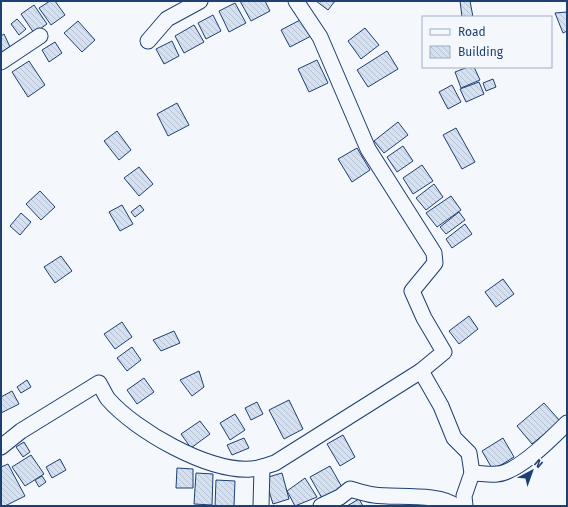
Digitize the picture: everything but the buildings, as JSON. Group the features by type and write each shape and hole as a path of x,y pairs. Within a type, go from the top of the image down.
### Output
{"street":[{"path":"148,41 167,19 200,1"},
{"path":"1,447 21,431 99,383 108,399 146,432 204,461 235,468 252,469 262,467 275,463 421,370 444,352 424,318 412,291 435,263 434,254 368,149 320,37 296,1"},
{"path":"1,62 40,36"},
{"path":"421,370 441,406 454,438 469,453 472,473 464,496 465,506"},
{"path":"472,473 499,474 512,469 547,444 567,423"},
{"path":"261,506 262,467"},
{"path":"321,506 350,489 374,495 410,496 449,501 455,506"}]}
